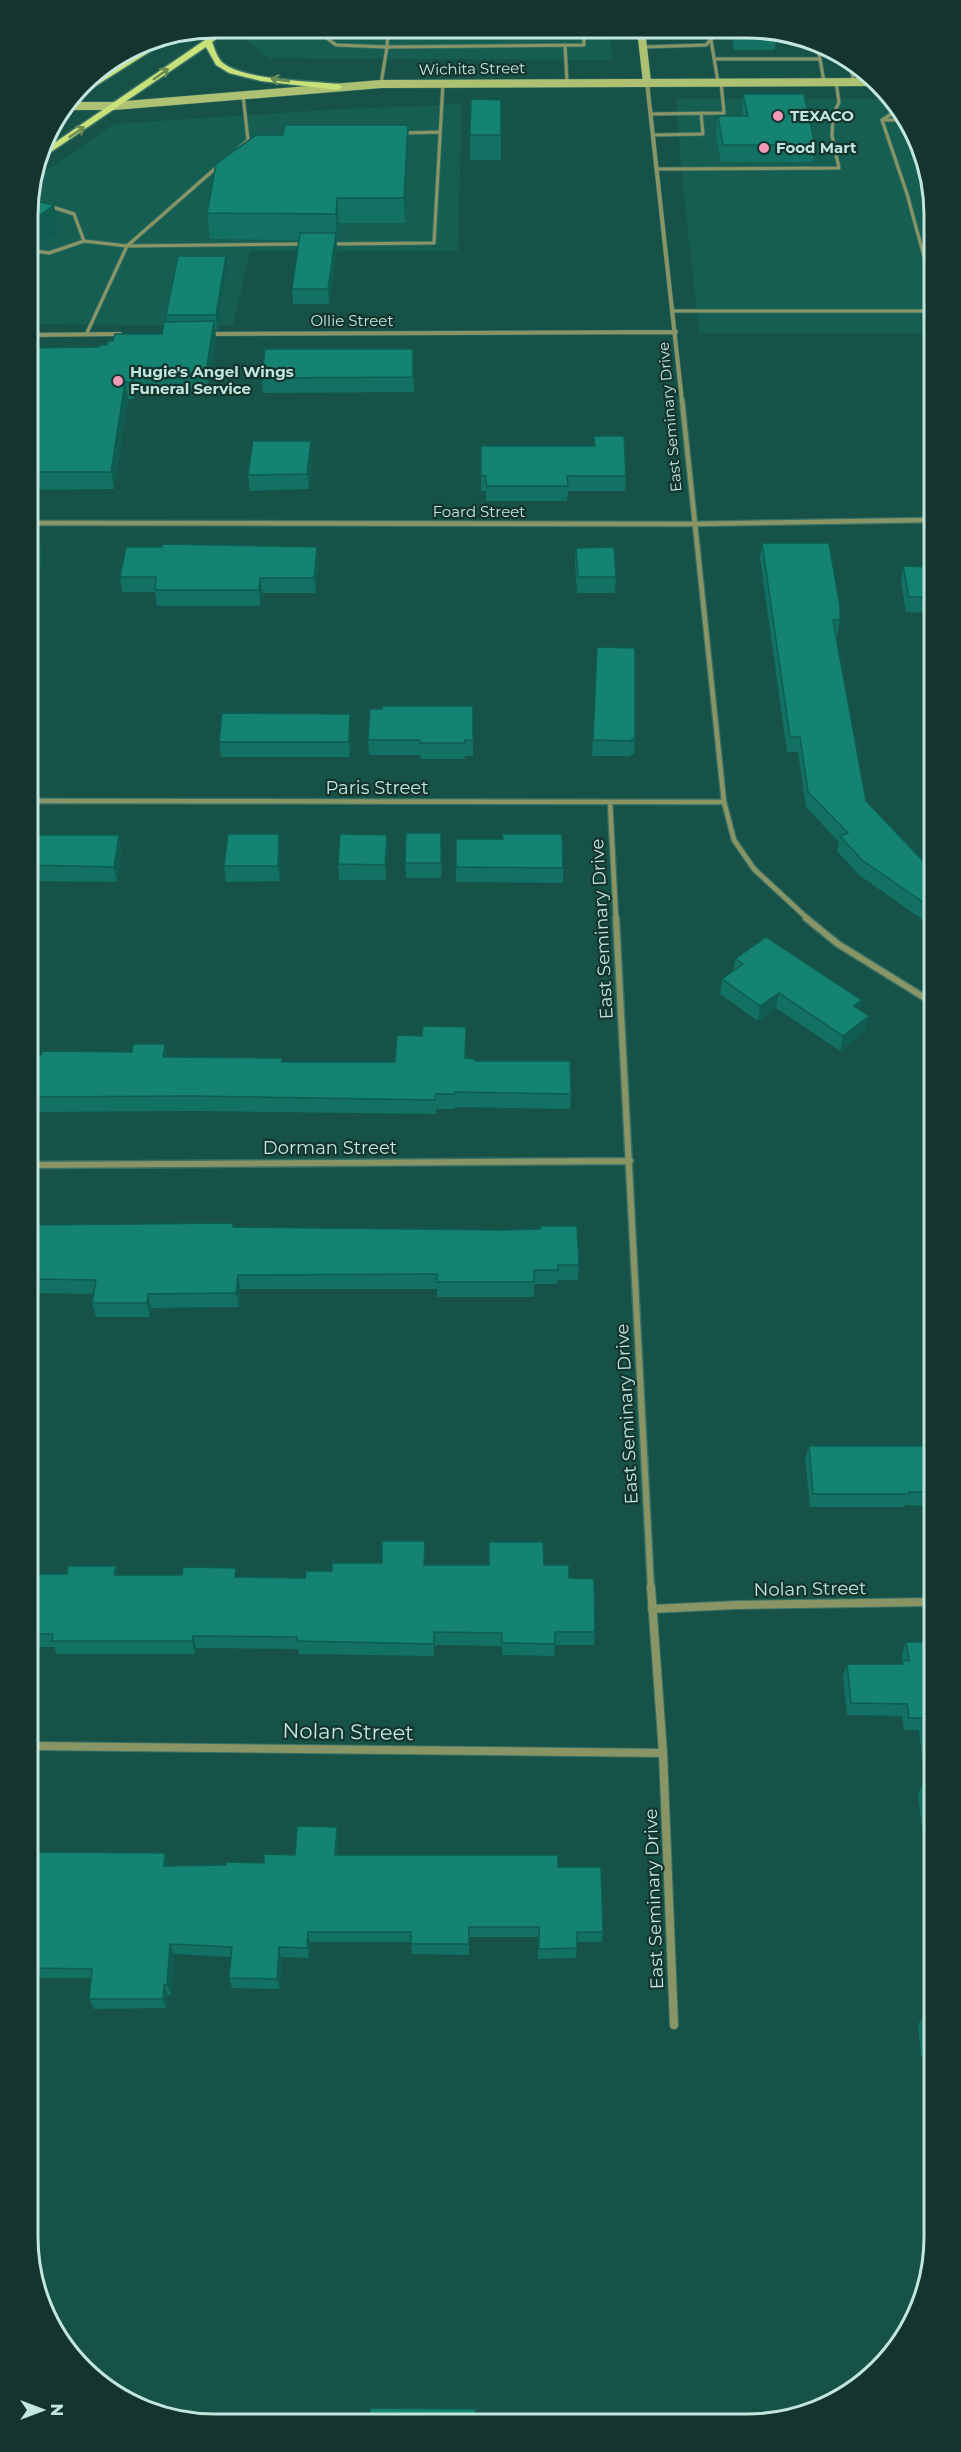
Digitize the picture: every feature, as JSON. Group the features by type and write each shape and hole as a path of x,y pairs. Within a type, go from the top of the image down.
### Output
{"main road":[{"path":"50,149 214,37"},
{"name":"East Seminary Drive","path":"642,37 647,82"},
{"path":"208,41 213,55 221,65 238,73 338,87"},
{"path":"103,77 135,57"},
{"name":"Wichita Street","path":"75,106 114,106 381,84 864,82"}],"street":[{"name":"East Seminary Drive","path":"647,82 674,311 693,524 724,802 734,840 754,869 837,945 924,998"},
{"name":"Ollie Street","path":"204,334 676,332"},
{"path":"38,335 121,334"},
{"name":"Foard Street","path":"38,523 693,524 924,520"},
{"name":"Paris Street","path":"38,801 724,802"},
{"name":"East Seminary Drive","path":"610,802 652,1610 663,1753 674,2025"},
{"name":"Dorman Street","path":"38,1165 630,1161"},
{"name":"Nolan Street","path":"652,1610 736,1605 923,1602"},
{"name":"Nolan Street","path":"38,1746 663,1753"}],"lane":[{"path":"328,37 336,45 387,47 584,45 584,37"},
{"path":"381,84 388,37"},
{"path":"651,114 724,113 711,37"},
{"path":"643,47 699,46 711,40"},
{"path":"565,45 567,82"},
{"path":"819,53 824,82"},
{"path":"714,59 820,59"},
{"path":"852,73 854,82"},
{"path":"657,169 839,168 832,136 833,116 840,102 836,82"},
{"path":"328,244 434,243 443,83"},
{"path":"231,155 248,140 243,95"},
{"path":"653,135 703,134 701,113"},
{"path":"882,120 892,114"},
{"path":"882,120 896,120"},
{"path":"882,120 907,194 924,256"},
{"path":"395,134 440,132"},
{"path":"86,335 126,246 222,163"},
{"path":"46,206 74,214 84,241"},
{"path":"38,251 49,253 84,241 126,246 304,244"},
{"path":"674,311 924,311"}],"shaded area":[{"path":"611,37 613,60 269,58 243,38"},
{"path":"676,98 880,99 900,126 910,147 922,192 924,334 699,333"},
{"path":"462,104 458,251 250,251 233,326 38,324 38,203 43,173 114,124 326,110"}],"building":[{"path":"743,94 804,94 815,145 723,145 718,116 748,116"},
{"path":"471,99 501,100 501,135 470,135"},
{"path":"285,125 408,125 404,198 337,198 336,214 207,213 216,164 256,135 283,135"},
{"path":"38,201 54,205 38,217"},
{"path":"300,233 336,233 328,289 292,289"},
{"path":"178,256 226,256 216,315 166,315"},
{"path":"214,321 206,372 133,374 132,382 125,382 111,472 38,472 38,348 99,347 107,345 108,341 113,341 115,334 162,334 164,322"},
{"path":"265,349 413,349 413,377 262,378"},
{"path":"594,436 624,436 626,476 567,476 568,486 486,486 486,476 481,476 481,446 595,446"},
{"path":"253,441 311,441 307,474 248,475"},
{"path":"762,543 829,543 840,607 840,620 833,620 866,801 924,861 924,903 862,860 840,836 848,833 808,792 800,737 790,737"},
{"path":"162,544 317,547 314,578 260,578 259,590 155,590 156,577 120,577 126,547 162,547"},
{"path":"614,547 616,577 578,577 576,548"},
{"path":"903,566 924,567 924,597 909,597"},
{"path":"597,647 635,648 635,739 632,741 593,740"},
{"path":"382,706 473,706 473,740 465,740 465,743 420,743 420,740 368,740 370,709 382,709"},
{"path":"222,713 350,714 349,742 219,742"},
{"path":"406,833 441,833 441,863 405,863"},
{"path":"228,834 279,834 278,866 224,866"},
{"path":"340,834 387,835 385,865 338,864"},
{"path":"502,834 562,834 563,868 456,867 456,839 503,839"},
{"path":"38,835 119,835 114,867 38,865"},
{"path":"766,937 862,1000 854,1006 869,1016 843,1036 779,993 760,1006 722,979 743,964 735,959"},
{"path":"423,1026 466,1027 465,1058 475,1059 475,1061 570,1061 571,1094 455,1092 455,1094 436,1094 435,1100 191,1096 38,1097 38,1055 41,1055 42,1051 132,1052 133,1044 165,1044 163,1057 282,1058 282,1062 395,1062 397,1035 422,1036"},
{"path":"233,1223 233,1227 500,1230 540,1229 540,1226 577,1226 579,1265 558,1265 558,1270 534,1270 534,1282 437,1282 437,1274 238,1275 236,1293 148,1294 147,1303 92,1303 96,1280 38,1279 38,1225"},
{"path":"809,1446 923,1446 923,1492 813,1494"},
{"path":"382,1541 425,1541 424,1565 489,1565 489,1542 543,1542 544,1565 569,1565 569,1578 594,1579 595,1632 555,1632 555,1644 502,1643 502,1633 434,1632 434,1644 297,1641 297,1637 193,1636 192,1641 52,1641 53,1634 38,1634 38,1574 67,1574 68,1566 116,1566 114,1575 182,1575 183,1567 236,1568 235,1577 305,1578 306,1571 332,1571 332,1563 382,1563"},
{"path":"906,1642 923,1642 923,1718 909,1718 907,1704 851,1703 847,1664 903,1664 902,1660 909,1661"},
{"path":"297,1826 337,1827 335,1855 558,1855 558,1867 601,1867 603,1932 577,1932 577,1948 539,1949 539,1927 469,1927 469,1944 411,1944 411,1932 308,1932 307,1948 279,1947 277,1979 229,1978 232,1947 170,1944 167,1985 164,1985 163,1999 89,1999 92,1969 38,1968 38,1852 165,1853 164,1866 226,1865 226,1862 264,1863 264,1854 295,1855"},
{"path":"370,2408 476,2409 476,2414 370,2414"}],"place":[{"name":"TEXACO","path":"778,116"},
{"name":"Food Mart","path":"764,148"},
{"name":"Hugie's Angel Wings Funeral Service","path":"118,381"}]}
